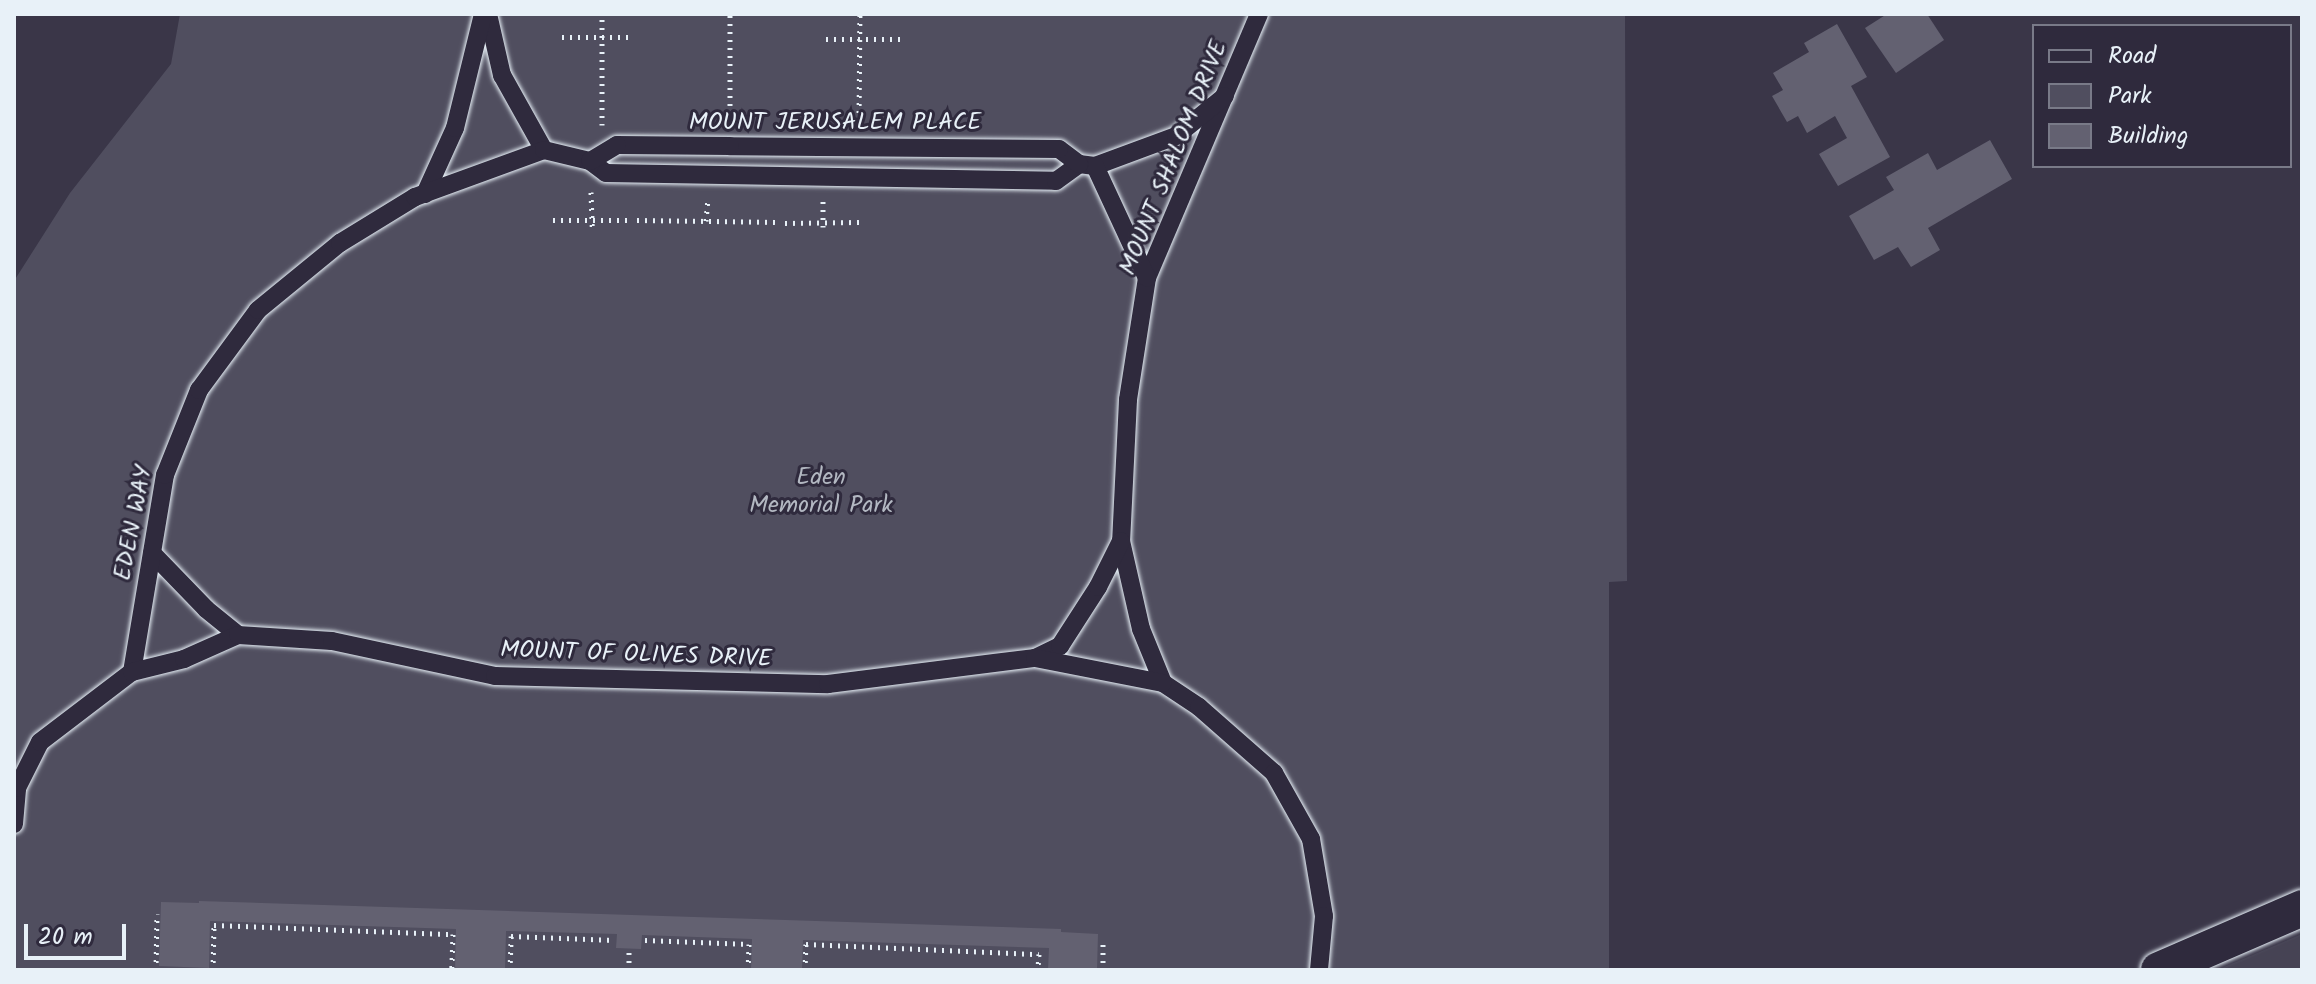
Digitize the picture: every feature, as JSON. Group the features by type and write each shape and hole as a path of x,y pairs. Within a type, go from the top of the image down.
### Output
{"street":[{"path":"2159,970 2302,908"}],"lane":[{"path":"425,194 544,150 502,75 486,14"},
{"path":"425,194 455,128 486,14"},
{"name":"MOUNT SHALOM DRIVE","path":"1163,683 1141,629 1121,541 1128,400 1147,278 1259,14"},
{"name":"MOUNT JERUSALEM PLACE","path":"596,158 606,173 1056,181 1087,165 1176,136 1227,94"},
{"name":"MOUNT JERUSALEM PLACE","path":"544,150 596,158 617,145 1059,149 1087,165"},
{"path":"1087,165 1147,278"},
{"name":"EDEN WAY","path":"132,672 165,475 199,390 258,310 340,243 425,194"},
{"name":"MOUNT OF OLIVES DRIVE","path":"1035,658 1060,646 1098,587 1121,541"},
{"path":"152,553 206,609 238,635"},
{"name":"MOUNT OF OLIVES DRIVE","path":"132,672 184,659 238,635 332,641 495,676 828,684 1035,658 1163,683"},
{"path":"14,824 17,788 40,742 132,672"},
{"path":"1163,683 1199,707 1274,773 1311,839 1324,916 1319,970"}],"path":[{"path":"596,158 602,14"},
{"path":"730,14 730,146"},
{"path":"859,147 860,14"},
{"path":"562,37 634,37"},
{"path":"826,39 900,39"},
{"path":"553,220 628,220"},
{"path":"637,220 775,222"},
{"path":"785,223 859,222"},
{"path":"156,970 157,914"},
{"path":"213,970 214,925 453,934 452,970"},
{"path":"510,970 511,936 614,940"},
{"path":"1103,939 1103,970"},
{"path":"645,940 749,944 748,970"},
{"path":"805,970 806,944 1039,954 1038,970"},
{"path":"629,948 629,970"}],"shaded area":[{"path":"2302,934 2302,970 2217,970"}],"green space":[{"name":"Eden Memorial Park","path":"180,14 1625,14 1627,581 1609,582 1609,970 14,970 14,281 70,193 171,64"}],"building":[{"path":"1887,14 1927,14 1944,40 1896,73 1865,28"},
{"path":"1837,24 1867,77 1851,86 1890,157 1838,186 1819,154 1847,138 1835,116 1807,133 1798,116 1787,122 1772,96 1783,90 1773,73 1809,52 1804,43"},
{"path":"1990,140 2012,179 1928,228 1940,250 1911,267 1898,247 1874,260 1849,216 1894,190 1886,177 1928,153 1937,170"},
{"path":"161,902 1061,929 1061,932 1098,934 1097,970 1048,970 1049,948 803,940 802,970 751,970 752,939 642,935 641,949 616,948 617,934 506,931 505,970 455,970 456,929 210,921 209,968 159,966"}]}
